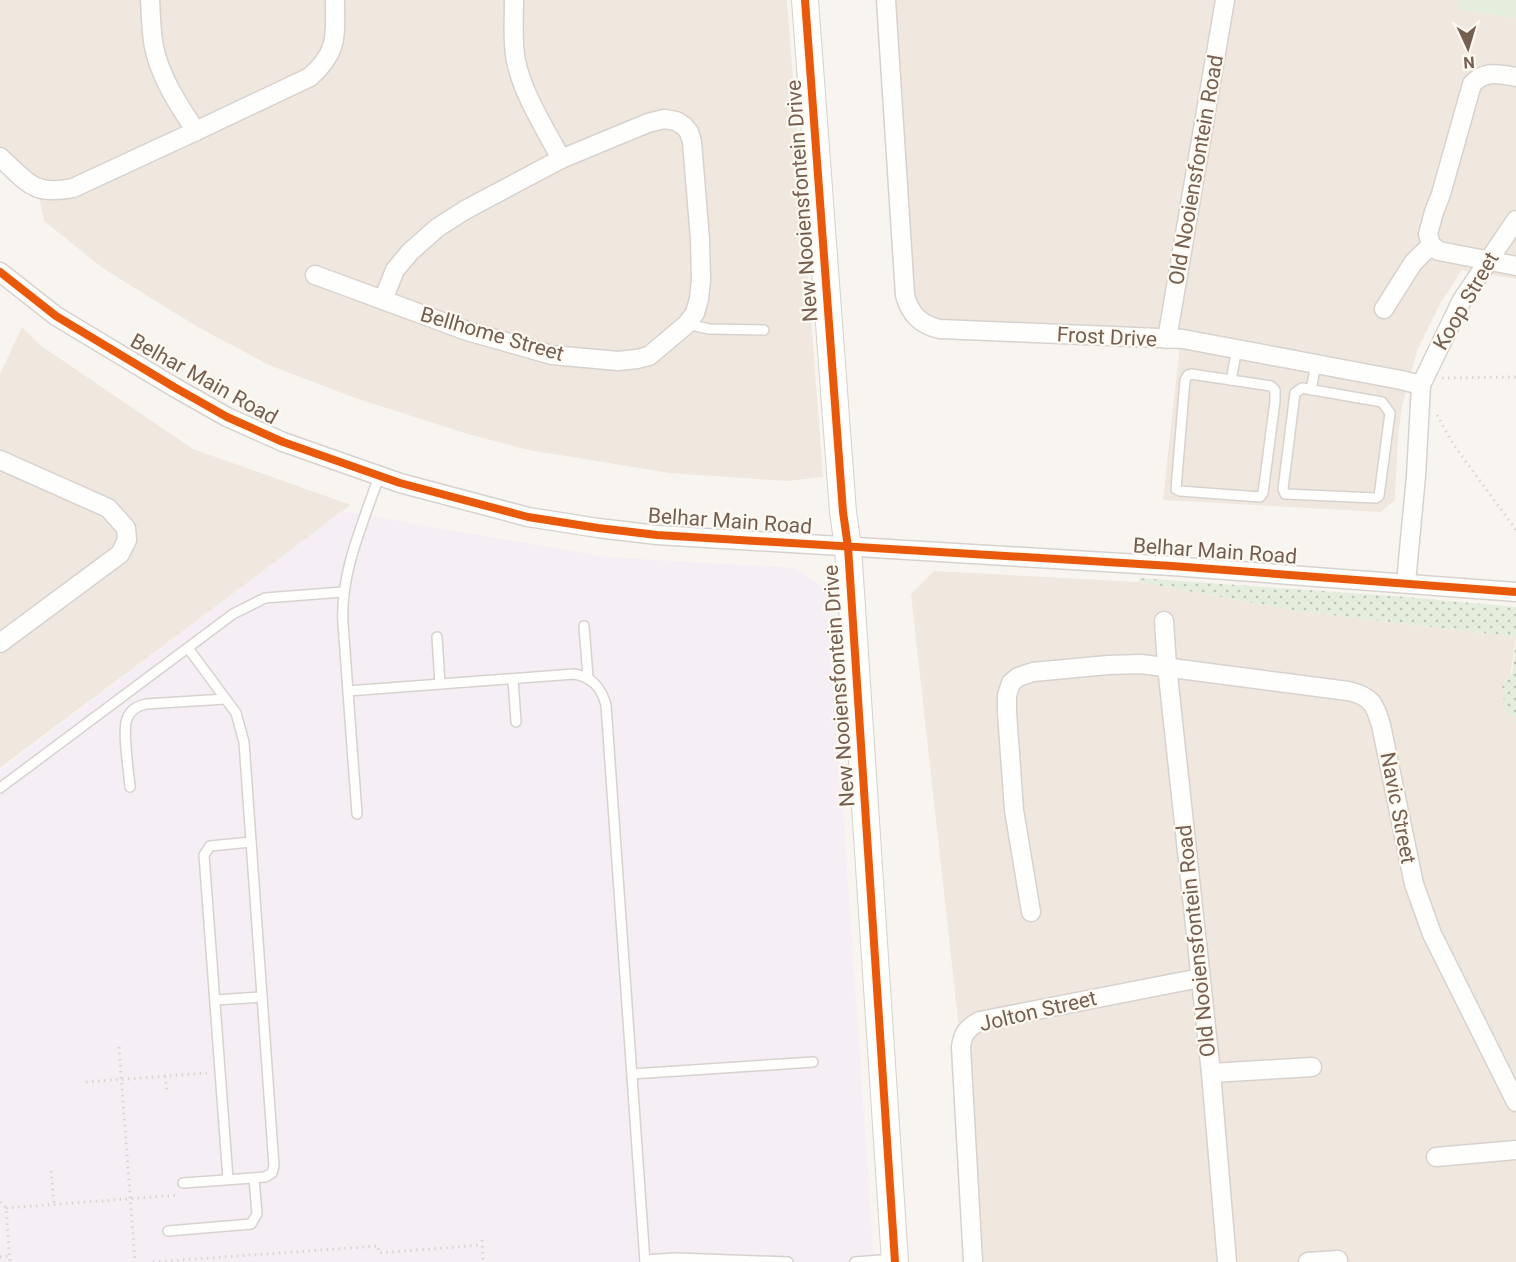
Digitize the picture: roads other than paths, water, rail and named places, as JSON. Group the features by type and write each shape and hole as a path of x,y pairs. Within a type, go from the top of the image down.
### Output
{"street":[{"path":"150,0 154,48 159,64 178,105 196,130"},
{"path":"0,157 27,182 40,190 54,192 73,188 310,77 323,65 336,40 335,0"},
{"path":"514,0 514,51 517,64 526,91 561,159"},
{"name":"New Nooiensfontein Drive","path":"805,0 843,512 848,547 895,1260"},
{"name":"Frost Drive","path":"886,0 905,295 912,313 925,325 940,329 1183,339 1401,380 1422,386"},
{"name":"Old Nooiensfontein Road","path":"1167,339 1225,0"},
{"path":"1516,77 1485,75 1476,80 1470,89 1447,175 1428,234 1431,245 1439,251 1516,266"},
{"name":"Bellhome Street","path":"315,275 382,300 467,331 552,355 618,361 637,360 649,356 687,324 695,314 701,280 692,142 689,132 676,121 664,119 648,123 561,159 465,210 437,228 410,252 395,270 382,300"},
{"name":"Koop Street","path":"1422,386 1462,300 1516,220"},
{"path":"1384,309 1413,263 1431,245"},
{"name":"Belhar Main Road","path":"0,272 56,316 227,417 283,442 400,483 559,523 657,535 1406,582 1516,592"},
{"path":"1406,582 1422,386"},
{"path":"0,460 108,508 126,528 127,540 120,554 0,643"},
{"name":"Old Nooiensfontein Road","path":"1164,621 1227,1262"},
{"name":"Navic Street","path":"1031,912 1014,810 1006,712 1007,695 1011,683 1018,676 1044,671 1142,664 1363,694 1373,706 1382,725 1414,884 1421,907 1432,934 1516,1102"},
{"name":"Jolton Street","path":"973,1262 960,1047 962,1037 968,1028 980,1021 1200,978"},
{"path":"1210,1073 1312,1067"},
{"path":"1436,1157 1516,1150"},
{"path":"1308,1262 1338,1260"}],"lane":[{"path":"687,324 709,329 764,330"},
{"path":"1231,380 1237,349"},
{"path":"1311,390 1316,364"},
{"path":"1191,374 1231,380 1270,386 1275,390 1262,496 1258,498 1180,491 1175,486 1186,377 1191,374"},
{"path":"1299,389 1311,390 1382,402 1388,409 1390,423 1378,497 1287,495 1284,492 1295,393 1299,389"},
{"path":"357,814 342,608 343,592 347,570 379,476"},
{"path":"0,788 233,614 265,598 343,592"},
{"path":"584,626 588,677"},
{"path":"437,637 440,684"},
{"path":"183,1183 269,1176 274,1170 242,730 236,713 188,648"},
{"path":"348,691 574,674 588,677 601,690 606,705 645,1261 676,1258 788,1262"},
{"path":"513,679 516,722"},
{"path":"130,788 125,727 130,712 146,704 225,699"},
{"path":"228,1179 205,851 214,844 251,842"},
{"path":"215,1000 262,997"},
{"path":"632,1074 813,1062"},
{"path":"168,1231 251,1224 257,1214 254,1178"},
{"path":"855,1262 895,1260"}]}
